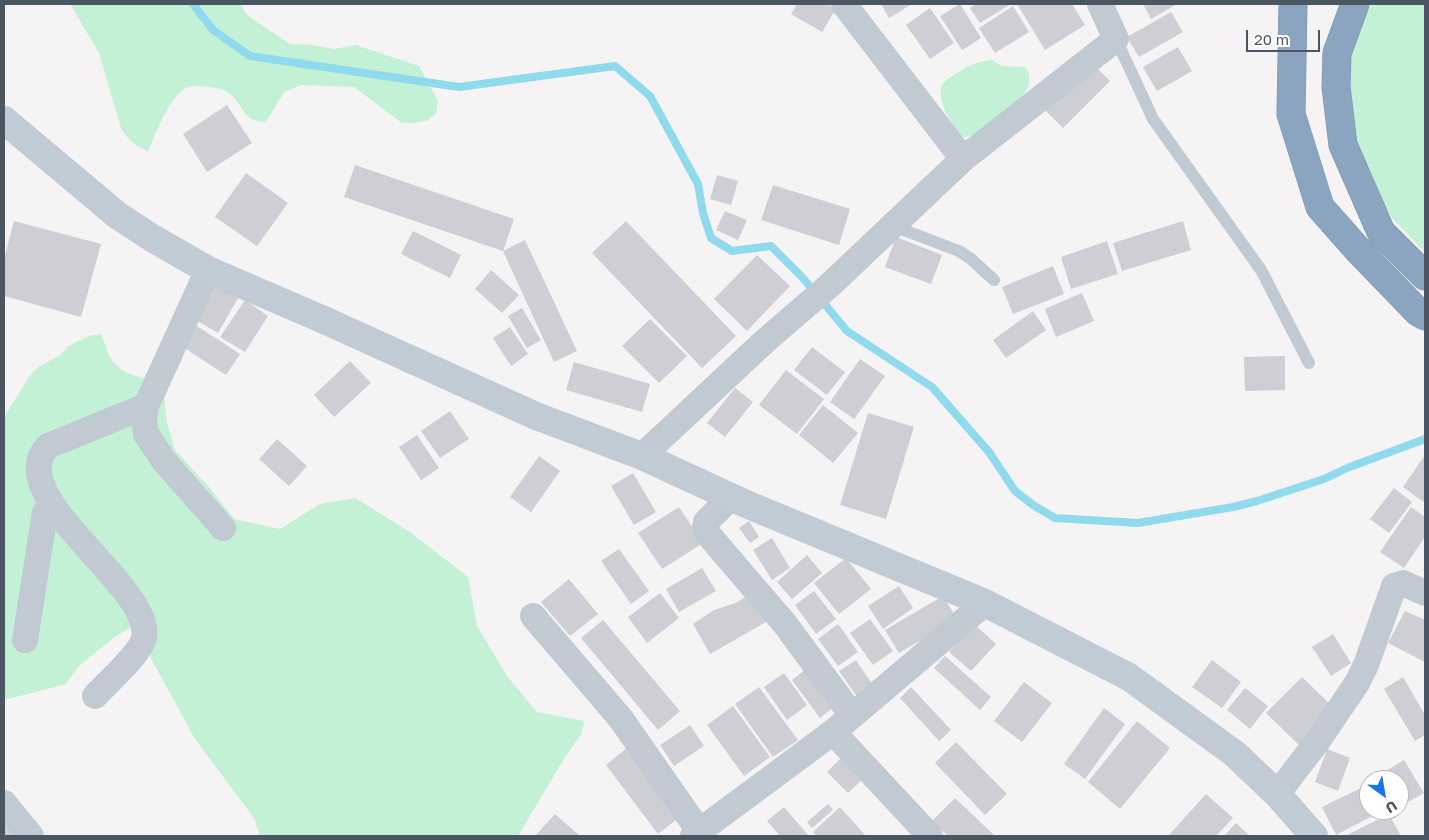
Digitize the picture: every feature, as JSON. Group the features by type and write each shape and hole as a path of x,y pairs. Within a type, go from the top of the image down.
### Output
{"highway":[{"path":"1293,4 1291,114 1320,207 1365,257 1418,312 1425,316"},
{"path":"1355,4 1337,53 1336,87 1343,145 1381,232 1425,276"}],"street":[{"path":"844,4 963,159"},
{"path":"642,456 800,310 830,285 963,159 1116,40 1100,4"},
{"path":"4,120 117,215 152,238 208,270 536,416 642,456 731,498 985,603 1129,677 1235,754 1277,794 1314,836"},
{"path":"208,270 146,406 144,420 146,434 164,461 223,528"},
{"path":"95,696 138,650 144,638 144,629 140,618 121,590 75,546 45,512 34,493 29,474 32,462 38,453 62,439 146,406"},
{"path":"731,498 706,522 705,528 707,533 785,624 843,723 930,836"},
{"path":"24,640 45,512"},
{"path":"1277,794 1317,742 1357,683 1366,665 1394,586 1403,583 1425,593"},
{"path":"533,616 621,719 696,833 843,723 985,603"},
{"path":"4,803 31,836"}],"lane":[{"path":"1116,40 1153,119 1261,270 1309,363"},
{"path":"893,226 959,251 976,263 994,280"}],"green space":[{"path":"70,4 240,4 248,16 290,44 334,49 356,45 419,66 438,101 436,114 426,121 402,123 354,87 301,85 284,92 266,122 248,117 226,91 217,88 194,86 184,89 171,103 148,151 132,142 121,128 99,53"},
{"path":"1372,4 1425,4 1425,252 1392,218 1359,161 1344,94 1348,58 1365,15"},
{"path":"992,60 1002,66 1025,67 1030,80 1028,87 1025,93 987,127 970,136 962,137 943,104 941,90 943,84 950,77 971,65"},
{"path":"100,334 108,353 116,365 127,373 155,381 164,396 167,423 175,450 209,487 234,519 280,529 320,504 355,498 410,532 468,577 477,626 507,676 537,712 584,721 582,733 565,757 518,836 260,836 254,818 195,739 140,638 132,627 113,638 79,666 66,684 4,700 4,417 31,374 40,366 61,355 68,346 89,336"}],"building":[{"path":"797,4 827,4 836,9 822,32 791,14"},
{"path":"881,4 912,4 889,18"},
{"path":"960,4 981,38 962,50 940,16"},
{"path":"976,4 1011,4 980,23 970,8"},
{"path":"1017,4 1072,4 1085,25 1045,50"},
{"path":"1143,4 1177,4 1151,19"},
{"path":"1013,6 1029,32 995,53 979,28"},
{"path":"930,8 954,43 930,59 906,25"},
{"path":"1171,12 1183,32 1139,57 1127,37"},
{"path":"1178,47 1192,71 1157,91 1143,67"},
{"path":"1091,62 1110,81 1063,128 1044,109"},
{"path":"227,105 252,143 207,172 183,134"},
{"path":"355,165 514,219 503,251 344,197"},
{"path":"246,173 288,203 257,246 215,217"},
{"path":"717,175 738,181 731,205 710,199"},
{"path":"773,185 850,209 839,245 761,220"},
{"path":"725,211 747,220 738,240 716,230"},
{"path":"14,221 101,244 81,317 4,296 4,259"},
{"path":"626,221 736,336 702,368 592,253"},
{"path":"1183,221 1191,250 1122,271 1113,243"},
{"path":"413,231 461,255 450,278 401,254"},
{"path":"896,237 942,255 931,284 885,267"},
{"path":"525,240 577,351 554,362 503,251"},
{"path":"1107,241 1118,274 1071,289 1061,257"},
{"path":"757,255 790,286 747,331 714,299"},
{"path":"1053,266 1064,294 1013,314 1002,287"},
{"path":"491,270 519,295 502,313 475,289"},
{"path":"213,285 238,298 218,333 194,319"},
{"path":"1082,293 1094,321 1056,337 1045,309"},
{"path":"245,300 268,316 245,352 220,337"},
{"path":"522,308 541,340 527,348 508,316"},
{"path":"1033,311 1046,330 1006,358 993,340"},
{"path":"650,319 687,356 659,383 622,346"},
{"path":"197,326 240,354 226,375 183,347"},
{"path":"510,327 528,354 511,366 493,338"},
{"path":"812,347 845,372 827,395 794,370"},
{"path":"1285,356 1285,390 1245,391 1244,357"},
{"path":"860,359 885,376 854,419 830,402"},
{"path":"350,361 371,383 334,417 314,395"},
{"path":"574,362 650,384 642,412 566,390"},
{"path":"786,370 824,399 797,434 759,405"},
{"path":"735,388 753,402 725,437 707,423"},
{"path":"823,405 858,433 833,463 799,435"},
{"path":"450,411 469,439 440,458 421,431"},
{"path":"868,413 914,427 886,519 840,505"},
{"path":"417,435 439,468 421,480 399,447"},
{"path":"277,439 307,466 289,486 259,459"},
{"path":"1425,455 1425,503 1403,487"},
{"path":"539,456 560,471 531,512 510,497"},
{"path":"633,473 656,512 634,525 611,486"},
{"path":"1394,488 1412,502 1389,533 1370,519"},
{"path":"679,507 703,543 662,569 638,533"},
{"path":"1411,507 1425,517 1425,537 1404,568 1380,552"},
{"path":"749,521 759,537 750,543 739,528"},
{"path":"772,538 790,568 772,580 753,550"},
{"path":"619,549 649,591 631,604 601,561"},
{"path":"807,555 822,573 792,599 777,582"},
{"path":"846,558 871,589 839,614 814,583"},
{"path":"702,568 716,591 679,612 666,589"},
{"path":"569,579 598,614 570,636 541,602"},
{"path":"899,586 913,608 883,629 868,606"},
{"path":"814,591 836,619 816,634 795,605"},
{"path":"660,593 679,618 647,643 628,617"},
{"path":"749,594 766,622 710,654 693,624 714,610 736,603"},
{"path":"943,596 957,619 899,653 885,630"},
{"path":"1405,611 1425,620 1425,662 1388,643"},
{"path":"870,619 893,651 873,665 850,633"},
{"path":"603,620 680,711 658,730 581,638"},
{"path":"838,624 858,652 838,666 818,639"},
{"path":"974,624 996,644 971,671 949,652"},
{"path":"1333,634 1351,663 1331,676 1312,647"},
{"path":"945,656 991,697 980,710 934,668"},
{"path":"856,660 874,687 858,698 839,671"},
{"path":"1212,660 1241,682 1222,708 1192,687"},
{"path":"810,666 839,703 820,718 792,680"},
{"path":"784,673 807,705 787,720 764,687"},
{"path":"1302,677 1336,710 1300,746 1266,713"},
{"path":"1403,677 1425,715 1425,735 1415,741 1384,689"},
{"path":"1024,682 1052,703 1022,742 994,721"},
{"path":"759,687 798,740 773,757 735,704"},
{"path":"911,687 951,730 939,741 900,698"},
{"path":"1245,688 1268,706 1250,729 1227,710"},
{"path":"733,706 770,757 744,776 707,725"},
{"path":"1104,708 1125,724 1085,779 1064,764"},
{"path":"1137,721 1170,748 1120,809 1088,782"},
{"path":"690,725 704,746 674,766 660,745"},
{"path":"956,742 1007,794 985,815 935,763"},
{"path":"628,747 681,816 658,834 606,765"},
{"path":"1327,749 1350,758 1338,791 1315,782"},
{"path":"847,752 868,774 848,793 827,772"},
{"path":"1404,760 1424,793 1409,801 1409,770 1387,770"},
{"path":"1359,789 1359,820 1365,820 1336,835 1322,807"},
{"path":"1206,794 1233,818 1216,836 1168,836"},
{"path":"955,798 995,836 948,836 932,821"},
{"path":"828,804 833,810 812,828 807,822"},
{"path":"784,807 809,836 780,836 767,821"},
{"path":"840,807 865,835 817,836 813,832"},
{"path":"555,814 580,836 535,836"},
{"path":"4,817 21,836 4,836"},
{"path":"1377,820 1392,820 1401,836 1345,836"},
{"path":"1236,823 1250,836 1224,836"}],"waterway":[{"path":"193,4 213,30 250,56 459,87 615,66 650,96 698,184 703,213 711,238 732,251 771,246 802,277 847,331 932,387 989,452 1015,491 1033,505 1055,518 1138,523 1233,507 1324,479 1347,468 1425,439"}]}
